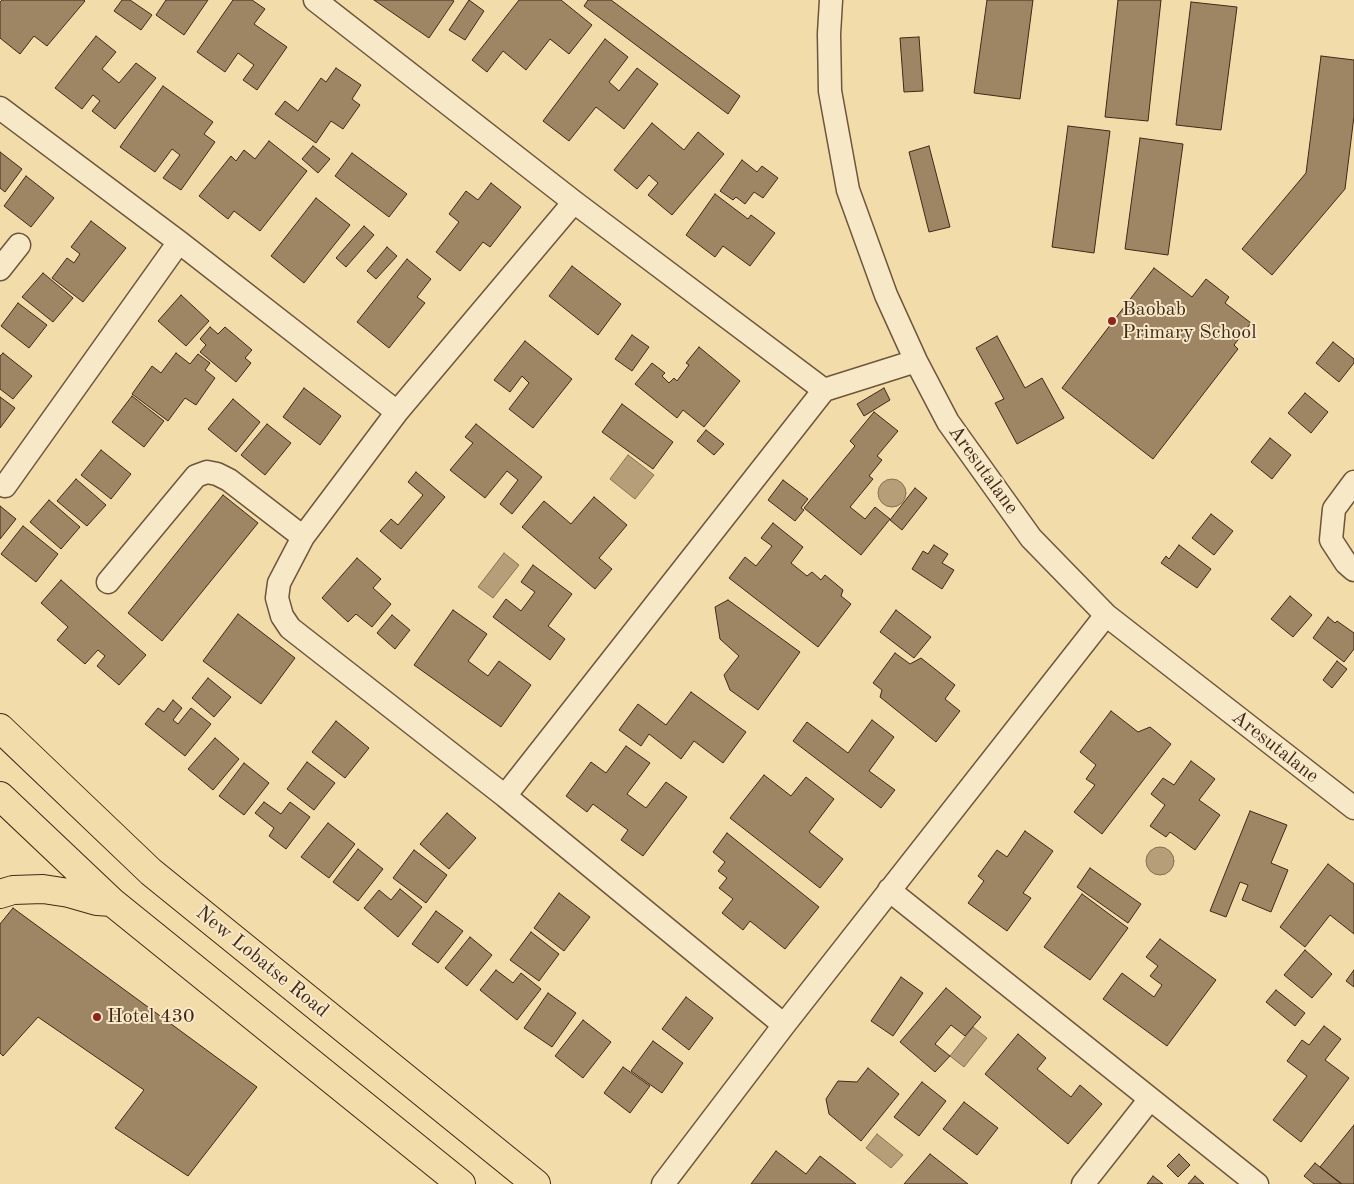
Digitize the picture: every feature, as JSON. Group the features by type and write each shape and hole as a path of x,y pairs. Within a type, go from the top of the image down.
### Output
{"main road":[{"name":"New Lobatse Road","path":"0,728 151,872 536,1183"},
{"path":"0,796 112,902 461,1184"},
{"path":"0,894 13,890 43,888 69,892 97,901 112,902"}],"street":[{"path":"316,0 574,202 824,390"},
{"name":"Aresutalane","path":"831,0 829,34 830,91 848,190 886,295 916,361 948,422 1031,538 1106,615 1353,804"},
{"path":"0,108 179,242 398,412"},
{"path":"574,202 398,412 303,537 279,583 277,598 282,616 290,628 505,796 784,1025"},
{"path":"5,486 179,242"},
{"path":"0,269 19,245"},
{"path":"505,796 824,390 916,361"},
{"path":"108,582 196,476 207,472 217,474 229,480 303,537"},
{"path":"1354,482 1334,509 1331,540 1346,563 1354,570"},
{"path":"663,1184 889,890 1106,615"},
{"path":"889,890 1256,1184"},
{"path":"1083,1184 1150,1099"}],"shaded area":[{"path":"628,455 654,475 635,499 610,479"},
{"path":"892,479 902,483 906,493 902,503 892,507 882,503 878,493 882,483"},
{"path":"504,553 519,565 493,598 478,587"},
{"path":"1160,847 1170,851 1174,861 1170,871 1160,875 1150,871 1146,861 1150,851"},
{"path":"973,1027 987,1038 964,1067 950,1056"},
{"path":"877,1134 903,1155 891,1168 866,1148"}],"building":[{"path":"2,0 85,1 47,46 34,36 20,54 0,38 0,2"},
{"path":"122,0 130,0 152,15 141,30 114,11"},
{"path":"166,0 208,0 184,35 156,15"},
{"path":"233,0 252,0 265,9 254,24 287,47 257,90 243,80 254,65 238,53 225,72 197,52"},
{"path":"374,0 452,0 454,1 429,38"},
{"path":"469,0 484,11 465,40 449,30"},
{"path":"519,0 561,0 592,25 569,54 550,39 526,70 503,51 487,72 472,60"},
{"path":"588,0 611,0 740,96 728,114 584,6"},
{"path":"987,0 1033,0 1020,99 974,93"},
{"path":"1118,0 1161,0 1148,121 1105,117"},
{"path":"1191,2 1237,7 1221,130 1176,125"},
{"path":"96,36 116,52 102,69 119,83 136,63 156,78 115,129 92,111 100,101 93,95 82,109 55,88"},
{"path":"919,37 923,91 904,92 900,38"},
{"path":"605,39 628,57 609,82 619,91 637,68 658,84 624,129 596,107 569,141 543,121"},
{"path":"1321,56 1354,60 1354,116 1345,189 1272,275 1242,249 1306,173"},
{"path":"336,68 361,85 352,99 360,105 343,129 331,121 316,143 275,114 285,101 298,111 321,78 326,82"},
{"path":"163,86 213,122 204,134 215,142 181,190 163,178 180,155 172,149 155,172 120,147"},
{"path":"652,123 684,150 698,132 724,154 672,215 648,195 658,183 649,175 637,189 614,170"},
{"path":"1068,126 1110,131 1094,253 1052,247"},
{"path":"1140,138 1183,144 1168,255 1125,249"},
{"path":"269,141 307,171 260,231 234,211 228,219 199,196 231,156 236,161 244,150 255,159"},
{"path":"313,146 330,159 318,173 302,159"},
{"path":"929,146 950,227 929,232 909,152"},
{"path":"0,152 22,169 5,192 0,188"},
{"path":"352,153 407,194 389,217 335,176"},
{"path":"742,160 757,172 762,166 778,178 763,198 754,192 745,204 736,197 733,200 720,191"},
{"path":"26,176 54,198 31,227 4,206"},
{"path":"491,183 521,207 490,247 483,242 460,271 436,252 459,222 449,214 466,191 478,200"},
{"path":"715,194 748,219 751,215 775,233 750,266 723,246 715,257 686,235"},
{"path":"316,198 350,225 304,283 271,256"},
{"path":"91,221 126,248 83,302 52,278 67,258 74,263 80,254 71,247"},
{"path":"364,226 374,235 346,267 336,258"},
{"path":"387,247 397,256 376,279 367,271"},
{"path":"407,259 431,279 417,297 425,303 389,348 357,322"},
{"path":"572,266 621,304 598,335 549,296"},
{"path":"1154,268 1192,297 1206,279 1229,297 1225,303 1251,323 1234,345 1238,349 1153,459 1062,388"},
{"path":"43,273 73,298 53,322 22,297"},
{"path":"181,295 209,321 186,346 158,321"},
{"path":"18,303 47,325 29,348 1,326"},
{"path":"210,327 218,334 225,327 252,350 245,358 251,363 236,382 200,352 206,345 200,339"},
{"path":"632,335 649,347 632,371 615,359"},
{"path":"997,336 1025,388 1042,378 1064,418 1017,444 995,403 1004,399 976,348"},
{"path":"525,341 572,379 533,428 509,409 529,383 522,376 510,392 494,380"},
{"path":"1333,342 1354,359 1354,363 1339,382 1316,363"},
{"path":"699,347 740,381 704,427 683,410 677,418 635,384 652,363 665,373 662,376 669,383 674,378 677,381 689,365 686,363"},
{"path":"3,353 32,376 13,399 0,389 0,356"},
{"path":"176,353 190,364 198,354 210,363 205,370 215,378 196,405 185,398 168,421 132,394 152,366 161,373"},
{"path":"304,388 341,416 320,445 283,417"},
{"path":"884,388 890,400 864,416 857,404"},
{"path":"1305,393 1328,412 1311,433 1288,413"},
{"path":"132,396 164,421 144,447 112,422"},
{"path":"0,397 15,408 0,428"},
{"path":"233,399 260,422 236,452 208,429"},
{"path":"622,404 673,442 653,469 602,432"},
{"path":"874,412 898,431 877,456 882,460 869,476 873,479 850,507 865,519 875,507 890,519 861,555 804,508 855,446 850,441"},
{"path":"267,424 291,443 265,475 241,455"},
{"path":"476,424 542,477 512,514 500,504 518,480 507,471 485,498 450,470 473,443 465,437"},
{"path":"706,430 724,444 714,455 697,441"},
{"path":"1270,438 1291,455 1272,479 1251,462"},
{"path":"101,450 131,474 111,499 81,475"},
{"path":"416,472 445,497 401,549 380,531 391,519 398,525 423,495 408,482"},
{"path":"76,479 106,505 87,526 57,501"},
{"path":"783,480 808,499 801,508 804,510 795,521 768,500"},
{"path":"915,488 927,498 902,530 890,520"},
{"path":"223,495 258,523 162,641 128,613"},
{"path":"594,497 627,525 599,558 612,569 595,589 522,527 544,501 571,524"},
{"path":"49,500 80,527 61,549 30,522"},
{"path":"0,506 16,519 0,539"},
{"path":"1211,514 1233,531 1214,555 1192,538"},
{"path":"773,523 803,547 791,563 807,576 812,572 821,580 825,575 843,590 841,596 851,604 818,647 729,578 745,557 756,566 772,546 761,538"},
{"path":"23,526 58,554 36,582 1,554"},
{"path":"934,545 948,554 942,563 954,570 942,589 912,569 923,551 928,554"},
{"path":"1179,545 1211,569 1197,588 1161,563 1166,556 1169,559"},
{"path":"357,558 381,579 373,588 391,604 372,627 356,614 348,622 322,598"},
{"path":"533,565 572,594 548,626 565,639 550,660 493,617 506,599 521,611 535,592 521,582"},
{"path":"61,580 146,655 119,685 97,666 105,656 98,650 85,664 57,640 68,627 41,603"},
{"path":"1290,596 1312,615 1293,637 1271,619"},
{"path":"728,600 800,652 758,710 730,690 724,675 739,656 720,639 715,607"},
{"path":"453,610 487,634 468,661 488,676 499,661 531,685 501,727 414,665"},
{"path":"896,610 931,637 914,658 880,632"},
{"path":"238,614 295,658 261,704 203,661"},
{"path":"392,615 410,630 395,649 377,633"},
{"path":"1328,617 1354,633 1354,649 1344,662 1313,638"},
{"path":"895,653 910,664 921,658 955,685 945,699 960,711 936,742 880,697 882,690 873,683"},
{"path":"1337,661 1347,669 1332,688 1323,680"},
{"path":"208,678 231,697 214,717 192,698"},
{"path":"691,692 746,732 723,763 694,741 681,759 649,734 641,746 619,730 638,704 666,725"},
{"path":"173,700 182,708 173,720 178,724 191,708 211,724 185,756 145,724 158,708 164,712"},
{"path":"1111,711 1138,732 1150,727 1171,744 1102,834 1074,812 1095,785 1086,779 1096,765 1080,752"},
{"path":"872,720 894,737 869,771 895,790 881,808 793,741 807,722 848,753"},
{"path":"336,721 369,748 345,778 312,752"},
{"path":"215,738 239,759 213,790 188,769"},
{"path":"626,746 650,763 627,794 646,808 666,782 687,797 643,856 621,840 628,830 593,804 587,812 566,796 591,762 606,773"},
{"path":"1191,761 1215,779 1199,800 1220,815 1195,850 1170,832 1166,837 1150,826 1165,805 1151,794 1163,778 1174,785"},
{"path":"307,762 335,783 314,810 287,789"},
{"path":"244,763 269,783 244,815 219,796"},
{"path":"764,775 791,796 806,777 834,799 809,832 843,859 820,888 730,818"},
{"path":"264,802 281,814 290,802 310,817 286,849 269,836 274,828 255,813"},
{"path":"1250,811 1287,825 1271,863 1288,870 1271,912 1242,900 1248,885 1240,882 1226,917 1210,911"},
{"path":"447,813 476,838 449,869 420,844"},
{"path":"328,823 355,844 329,878 301,857"},
{"path":"1025,831 1053,851 1023,893 1031,898 1007,931 968,903 984,881 978,876 997,850 1007,857"},
{"path":"727,833 819,907 785,949 750,921 743,930 722,913 733,899 719,888 727,878 718,871 725,862 713,852"},
{"path":"358,849 383,869 358,901 333,882"},
{"path":"414,850 447,875 426,903 393,878"},
{"path":"1328,864 1354,884 1354,934 1330,915 1305,947 1280,927"},
{"path":"1090,868 1141,904 1128,923 1077,887"},
{"path":"400,889 422,907 398,937 364,908 379,890 391,900"},
{"path":"559,893 590,917 564,951 534,928"},
{"path":"1082,894 1128,928 1090,980 1044,947"},
{"path":"13,908 257,1087 188,1176 115,1128 144,1090 38,1017 3,1056 0,1053 0,924"},
{"path":"436,911 463,931 438,963 412,944"},
{"path":"531,932 559,954 539,981 510,960"},
{"path":"470,937 492,955 467,986 445,968"},
{"path":"1160,939 1216,980 1167,1046 1103,999 1122,973 1154,997 1162,985 1150,976 1158,966 1146,957"},
{"path":"1305,950 1332,974 1312,998 1284,975"},
{"path":"496,970 513,983 521,973 541,989 517,1020 480,990"},
{"path":"1354,970 1354,987 1346,981"},
{"path":"901,977 923,993 893,1036 871,1021"},
{"path":"946,988 981,1017 965,1036 951,1025 935,1044 950,1056 935,1072 900,1042"},
{"path":"1276,990 1305,1013 1295,1026 1266,1002"},
{"path":"548,993 576,1013 552,1047 524,1028"},
{"path":"686,997 713,1018 689,1050 662,1029"},
{"path":"583,1020 611,1042 583,1078 555,1056"},
{"path":"1324,1026 1341,1039 1325,1060 1349,1078 1301,1142 1273,1120 1307,1076 1287,1061 1302,1040 1309,1045"},
{"path":"1018,1034 1046,1058 1037,1069 1071,1097 1080,1085 1102,1104 1068,1144 985,1074"},
{"path":"653,1041 683,1063 662,1093 631,1071"},
{"path":"623,1067 650,1086 630,1113 604,1093"},
{"path":"868,1068 899,1094 861,1141 829,1114 826,1099 838,1081 857,1082"},
{"path":"922,1082 946,1101 919,1136 894,1117"},
{"path":"964,1102 998,1128 977,1155 943,1129"},
{"path":"1354,1125 1354,1184 1342,1184 1320,1167"},
{"path":"776,1151 806,1174 820,1156 856,1184 751,1184"},
{"path":"930,1154 968,1184 904,1184"},
{"path":"1179,1154 1190,1165 1178,1177 1167,1166"},
{"path":"1315,1163 1341,1184 1314,1184 1304,1176"},
{"path":"1153,1176 1163,1184 1147,1184"},
{"path":"1195,1176 1204,1184 1188,1184"}],"place":[{"name":"Baobab Primary School","path":"1112,321"},
{"name":"Hotel 430","path":"97,1017"}]}
